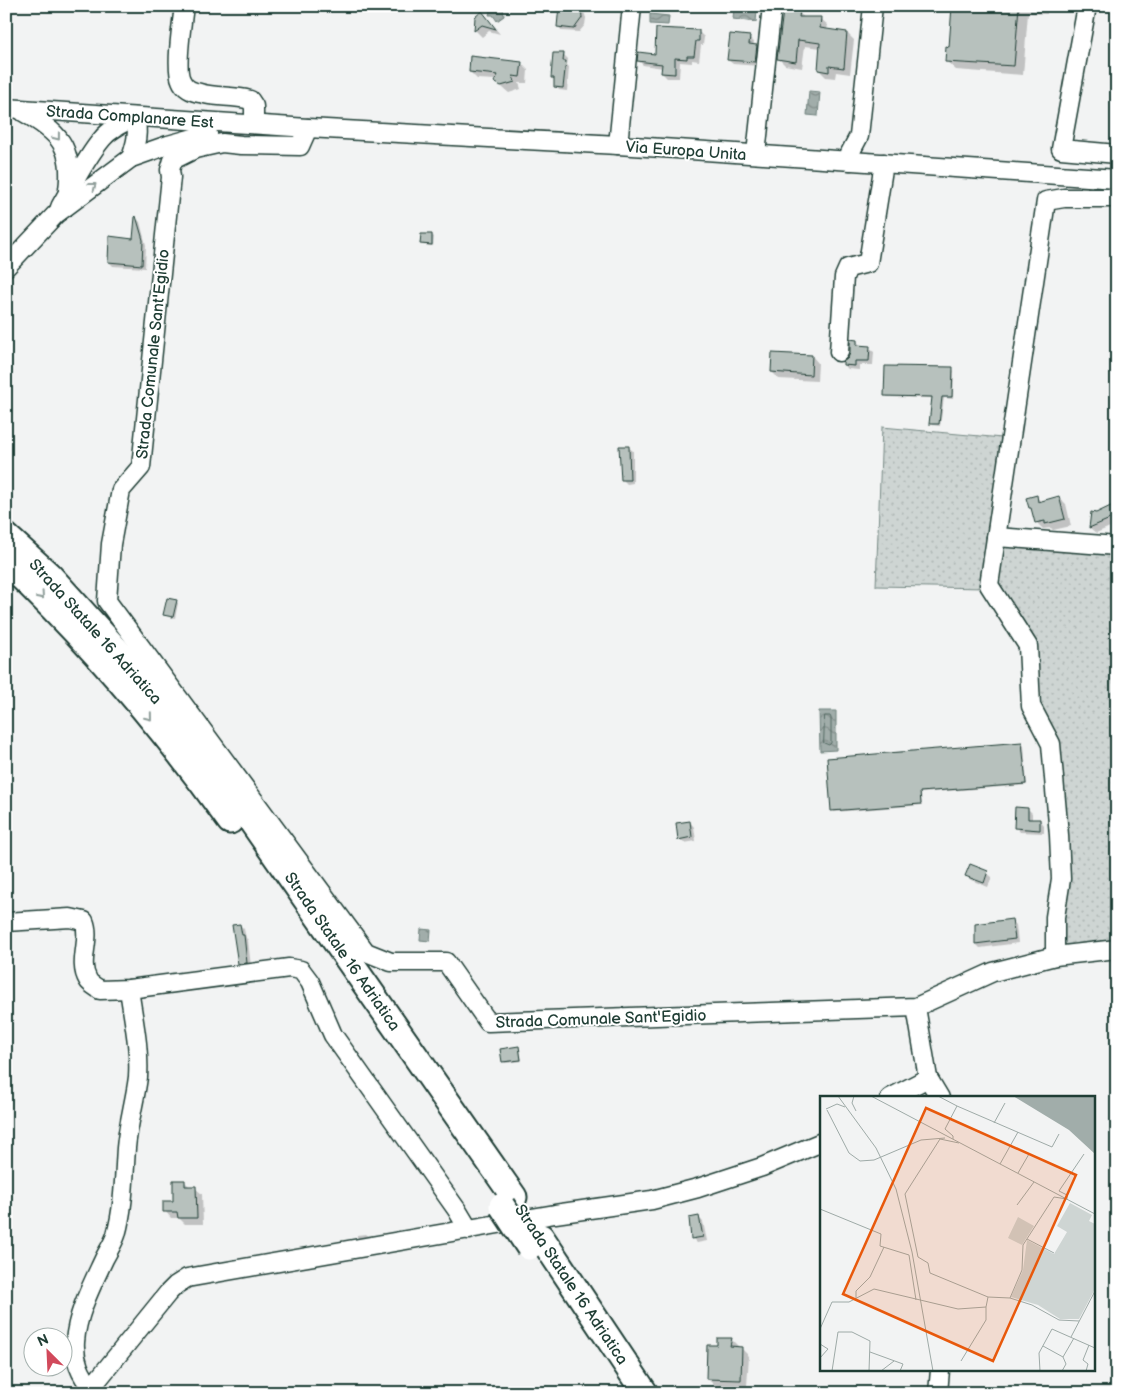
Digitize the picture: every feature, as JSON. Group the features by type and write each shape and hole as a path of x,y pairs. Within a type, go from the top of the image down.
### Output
{"highway":[{"name":"Strada Statale 16 Adriatica","path":"6,536 49,575 143,679 224,782 535,1242 626,1393"},
{"name":"Strada Statale 16 Adriatica","path":"6,562 35,590 131,695 210,794 508,1201"},
{"name":"Strada Statale 16 Adriatica","path":"535,1242 644,1393"}],"street":[{"path":"6,268 56,214 131,158 168,145 254,124 254,106 250,100 240,97 201,94 189,90 181,80 179,65 184,6"},
{"path":"618,145 632,6"},
{"path":"756,154 772,6"},
{"path":"850,161 850,153 859,136 872,6"},
{"path":"1087,6 1061,149 1117,154"},
{"path":"12,109 47,126 59,137 65,148 70,171 68,192"},
{"name":"Strada Complanare Est","path":"12,109 254,124"},
{"path":"56,214 103,138 117,126 134,117 138,129 137,141 131,158"},
{"name":"Via Europa Unita","path":"254,124 618,145 1117,179"},
{"name":"Strada Comunale Sant'Egidio","path":"308,128 300,146 222,143 195,149 173,160 170,170 171,177 141,467 121,490 111,544 107,601 366,952 391,962 446,962 488,1022 916,1007 993,972 1055,956 1117,949"},
{"path":"839,352 844,277 848,268 868,263 884,163"},
{"path":"1055,956 1055,917 1061,879 1051,744 1031,706 1028,646 989,585 1046,202 1064,198 1117,198"},
{"path":"996,537 1117,546"},
{"path":"6,922 70,918 84,921 87,929 84,967 88,980 100,990 129,990 288,968 301,970 310,982 333,1035 469,1230"},
{"path":"89,1390 76,1358 75,1342 80,1316 115,1238 121,1216 126,1145 138,1077 129,990"},
{"path":"916,1007 928,1078 939,1096"},
{"path":"894,1096 928,1078"},
{"path":"89,1390 163,1299 176,1285 186,1278 661,1197 698,1188 762,1167 820,1143"},
{"path":"938,1393 940,1372"}],"shaded area":[{"path":"882,427 1002,438 985,588 876,586"},
{"path":"1001,543 1117,552 1117,939 1060,947 1067,881 1038,704 1034,642 995,582"}],"water":[{"path":"486,6 503,7 504,16 497,21 493,15 489,15 490,12"},
{"path":"734,7 757,10 756,22 733,19"},
{"path":"650,14 669,16 668,25 650,24"},
{"path":"809,91 820,92 818,116 807,115"},
{"path":"819,711 836,711 836,750 820,751"},
{"path":"421,929 431,930 430,941 420,940"}],"building":[{"path":"559,6 581,6 582,18 574,29 557,27"},
{"path":"952,6 1019,6 1014,66 945,62 946,46 949,47"},
{"path":"790,10 800,11 799,17 821,17 820,28 847,32 844,68 829,66 829,72 818,70 820,43 798,40 796,62 777,59 783,11 790,12"},
{"path":"482,11 496,29 482,25 474,31 475,17"},
{"path":"656,28 699,30 699,41 696,41 694,56 687,56 687,59 675,58 675,74 661,73 662,64 637,61 638,52 655,54"},
{"path":"730,34 750,36 749,44 757,45 755,62 727,60"},
{"path":"553,53 564,53 563,61 566,61 563,88 554,87 554,78 551,78"},
{"path":"470,56 522,62 520,77 513,76 515,82 501,86 494,82 498,75 469,72"},
{"path":"136,216 143,240 142,265 108,262 109,236 133,239"},
{"path":"421,234 432,234 432,245 420,244"},
{"path":"850,339 857,340 857,345 870,346 869,361 855,361 855,366 843,365 843,362 850,353"},
{"path":"772,353 812,355 811,375 771,372"},
{"path":"885,366 953,367 952,397 942,397 939,424 929,424 932,397 884,396"},
{"path":"619,446 629,446 630,480 621,480"},
{"path":"1037,495 1038,502 1059,496 1065,519 1045,524 1045,521 1035,523 1026,498"},
{"path":"1117,503 1117,516 1089,528 1091,512 1096,513"},
{"path":"167,598 177,600 173,617 163,615"},
{"path":"1022,742 1026,784 920,792 921,804 831,811 827,758"},
{"path":"1015,807 1028,808 1028,819 1040,819 1040,830 1014,828"},
{"path":"690,821 692,837 678,840 676,823"},
{"path":"970,864 988,871 984,883 965,876"},
{"path":"1012,919 1015,939 975,944 975,924"},
{"path":"240,924 242,935 244,935 247,963 238,964 232,925"},
{"path":"519,1046 521,1060 502,1062 500,1049"},
{"path":"173,1180 185,1180 185,1186 196,1186 197,1218 178,1218 177,1212 163,1212 163,1201 173,1201"},
{"path":"699,1216 703,1237 691,1239 689,1218"},
{"path":"717,1338 732,1338 730,1346 742,1347 741,1380 706,1379 707,1345 717,1345"}]}
